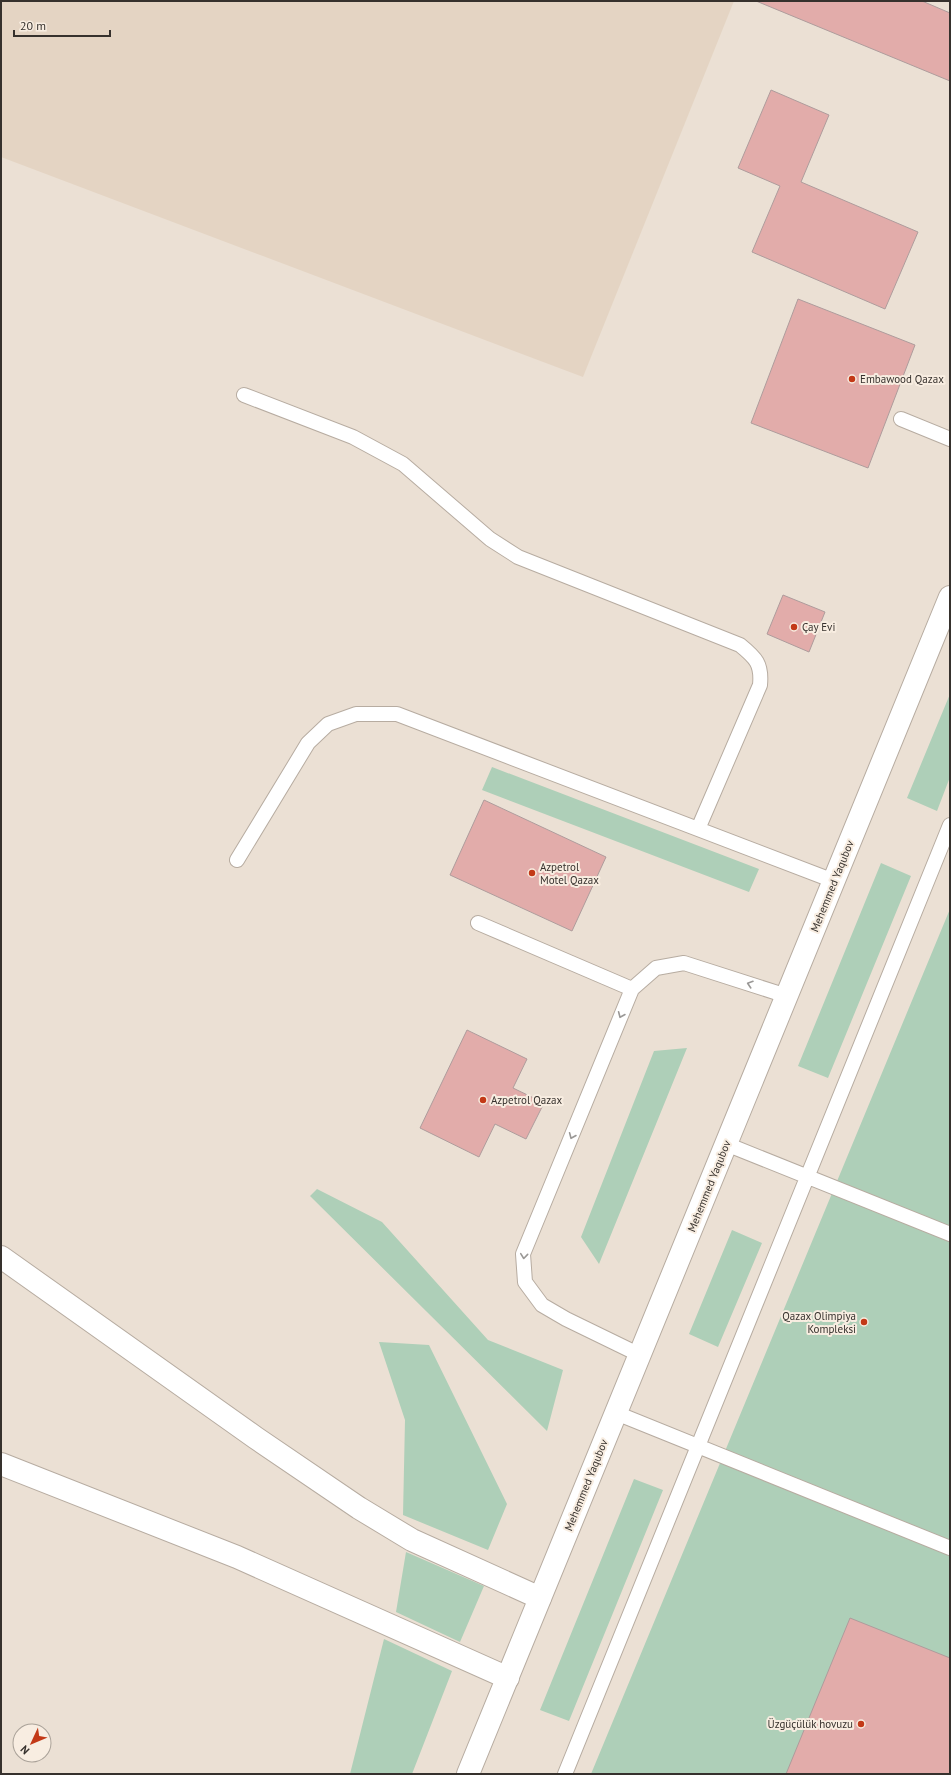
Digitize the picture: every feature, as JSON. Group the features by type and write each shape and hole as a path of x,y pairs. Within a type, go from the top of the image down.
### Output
{"main road":[{"name":"Mehemmed Yaqubov","path":"468,1774 950,597"},
{"path":"1,1257 256,1438 359,1508 412,1540 540,1598"},
{"path":"1,1464 237,1557 508,1678"}],"lane":[{"path":"244,395 353,437 403,464 490,539 518,557 740,645 753,656 762,671 760,685 698,829"},
{"path":"901,420 950,439"},
{"path":"237,860 308,744 328,724 356,714 397,714 834,881"},
{"path":"565,1774 950,825"},
{"path":"478,923 632,989"},
{"path":"640,1355 566,1319 542,1305 525,1282 522,1254 632,989 656,968 684,963 787,996"},
{"path":"726,1144 950,1234"},
{"path":"616,1413 950,1548"}],"shaded area":[{"path":"1,1 734,1 583,377 1,157"}],"green space":[{"path":"950,694 950,777 937,811 907,798"},
{"path":"492,767 759,869 749,892 482,790"},
{"path":"881,863 911,876 828,1078 798,1066"},
{"name":"Qazax Olimpiya Kompleksi","path":"950,909 950,1774 591,1774"},
{"path":"687,1048 599,1264 581,1237 654,1051"},
{"path":"317,1189 382,1222 488,1340 563,1370 547,1431 310,1196"},
{"path":"732,1230 762,1243 718,1347 689,1334"},
{"path":"379,1342 429,1345 507,1504 488,1550 403,1515 405,1420"},
{"path":"634,1479 663,1490 569,1721 540,1710"},
{"path":"406,1552 484,1586 460,1642 396,1612"},
{"path":"384,1639 452,1671 412,1774 350,1774"}],"building":[{"path":"756,1 922,1 950,13 950,81"},
{"path":"771,90 829,115 801,182 918,232 885,309 752,252 780,186 738,168"},
{"path":"798,299 915,345 868,468 751,423"},
{"path":"783,595 825,612 809,652 767,634"},
{"path":"484,800 606,857 572,931 450,875"},
{"path":"467,1030 527,1059 513,1088 544,1103 526,1139 495,1124 479,1157 420,1128"},
{"path":"850,1618 950,1658 950,1774 786,1774"}],"place":[{"name":"Embawood Qazax","path":"852,379"},
{"name":"Çay Evi","path":"794,627"},
{"name":"Azpetrol Motel Qazax","path":"532,873"},
{"name":"Azpetrol Qazax","path":"483,1100"},
{"name":"Qazax Olimpiya Kompleksi","path":"864,1322"},
{"name":"Üzgüçülük hovuzu","path":"861,1724"}]}
